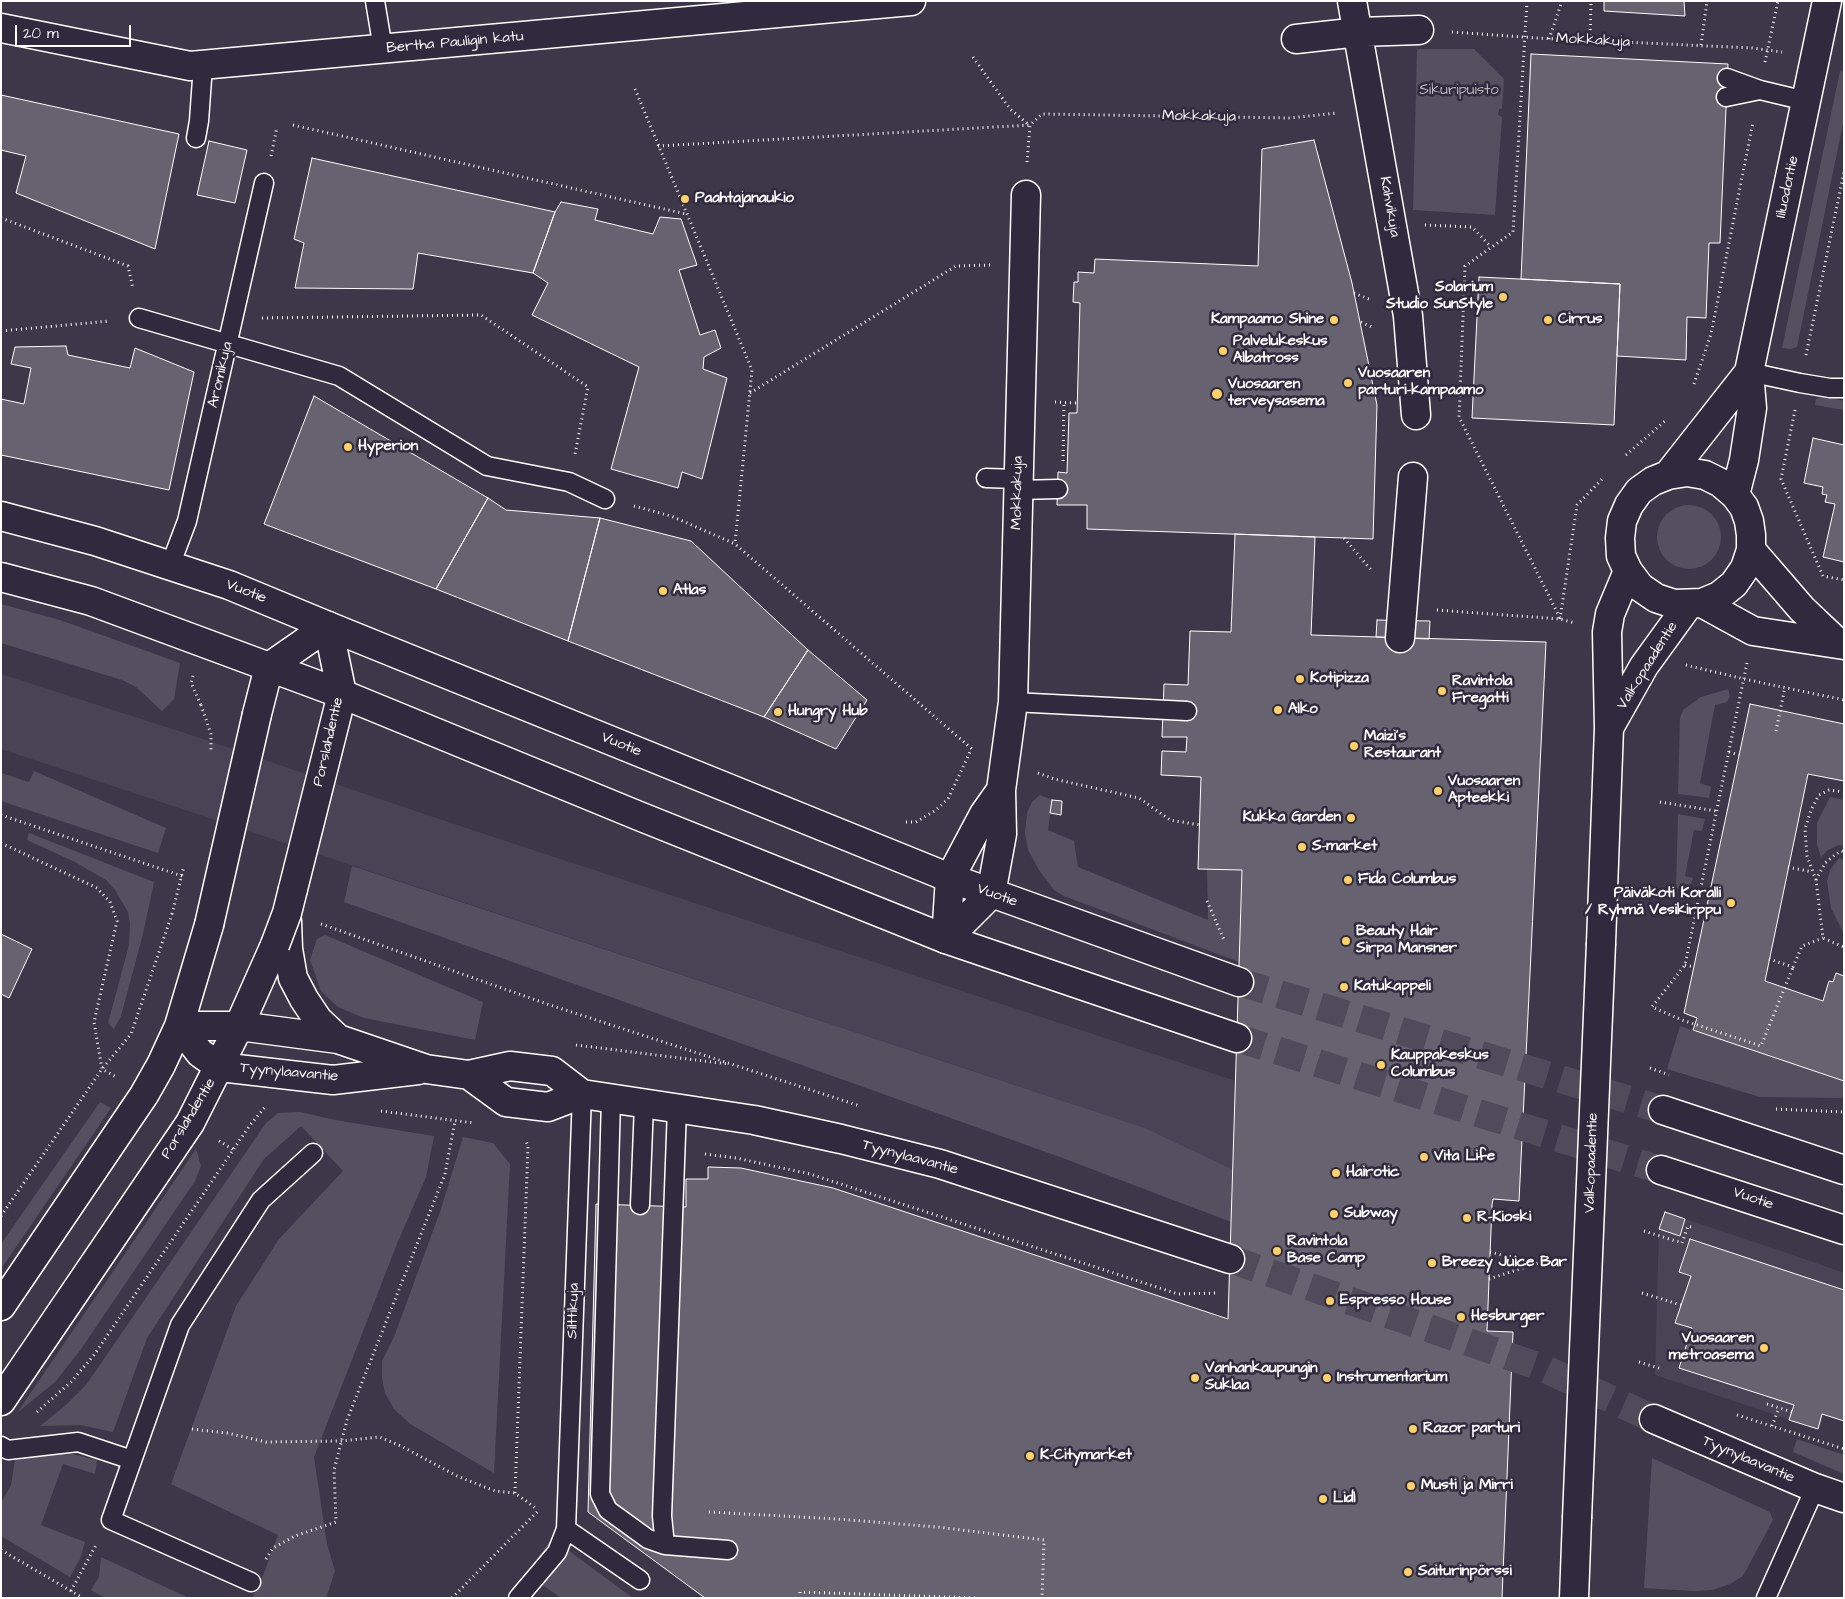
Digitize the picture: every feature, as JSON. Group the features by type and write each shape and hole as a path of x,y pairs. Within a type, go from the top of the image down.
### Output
{"street":[{"name":"Bertha Pauligin katu","path":"1,28 190,66 911,1"},
{"name":"Kahvikuja","path":"1352,1 1408,316 1416,415"},
{"name":"Iiluodontie","path":"1735,495 1744,460 1752,408 1749,372 1827,1"},
{"path":"1296,39 1359,32 1418,30"},
{"name":"Mokkakuja","path":"991,894 1002,834 1001,790 1013,702 1026,195"},
{"name":"Iiluodontie","path":"1668,475 1749,372"},
{"path":"1687,472 1705,475 1722,483 1735,495 1744,507 1749,521 1751,550 1745,568 1734,584 1719,596 1695,604 1674,604 1656,598 1640,587 1628,571 1621,556 1620,538 1622,521 1628,505 1639,491 1668,475 1687,472"},
{"path":"1400,638 1413,477"},
{"name":"Vuotie","path":"1,516 95,541 229,585 950,878 1239,982"},
{"path":"1751,550 1802,609 1841,644"},
{"name":"Valkopaadentie","path":"1574,1598 1610,728 1607,632 1610,614 1628,571"},
{"path":"1,577 91,601 342,694 946,939 1237,1038"},
{"path":"1695,604 1753,631 1841,644"},
{"name":"Valkopaadentie","path":"1610,728 1644,666 1695,604"},
{"path":"1,1306 144,1095 161,1065 179,1026 209,926 269,668 328,626"},
{"name":"Porslahdentie","path":"1,1401 190,1123 281,947 287,913 342,694 328,626"},
{"name":"Mokkakuja","path":"946,939 950,878 984,814 1001,790"},
{"path":"946,939 991,894"},
{"name":"Tyynylaavantie","path":"281,947 293,978 304,999 318,1020 338,1038"},
{"name":"Tyynylaavantie","path":"179,1026 240,1026 338,1038 426,1069 469,1075 510,1066 552,1071 582,1094"},
{"name":"Tyynylaavantie","path":"179,1026 200,1053 220,1067 333,1080 426,1069"},
{"name":"Tyynylaavantie","path":"469,1075 506,1102 548,1107 582,1094 764,1122 841,1139 940,1164 1230,1259"},
{"path":"1663,1110 1844,1170"},
{"name":"Vuotie","path":"1661,1170 1844,1230"},
{"name":"Tyynylaavantie","path":"1654,1420 1815,1488 1844,1498"}],"lane":[{"path":"375,1 383,49"},
{"path":"383,49 387,1"},
{"path":"196,138 203,65"},
{"path":"1727,78 1760,90 1806,101"},
{"path":"1726,97 1760,90"},
{"name":"Aromikuja","path":"170,566 187,520 264,183"},
{"path":"139,318 339,376 488,466 570,482 606,499"},
{"path":"1749,372 1800,383 1830,388 1844,388"},
{"path":"986,478 1018,485 1058,489"},
{"path":"1013,702 1187,711"},
{"name":"Silttikuja","path":"518,1598 557,1552 566,1529 582,1094"},
{"path":"611,1098 600,1494 608,1510 648,1538 665,1546 728,1550"},
{"path":"640,1205 644,1104"},
{"path":"665,1546 662,1516 677,1108"},
{"path":"251,1582 111,1520 180,1325 261,1200 313,1153"},
{"path":"5,1448 78,1442 132,1460"},
{"path":"1766,1598 1815,1488"},
{"path":"566,1529 640,1580"}],"path":[{"path":"1402,607 1560,619 1459,417 1465,266 1513,232 1527,1"},
{"path":"1549,39 1562,1"},
{"path":"1590,40 1591,1"},
{"path":"1702,45 1706,1"},
{"path":"1691,392 1711,334 1778,1"},
{"name":"Mokkakuja","path":"1418,30 1549,39 1768,49"},
{"path":"973,57 1010,109 1030,125"},
{"path":"635,89 752,370 735,544"},
{"name":"Mokkakuja","path":"1030,125 1042,114 1303,118 1372,108"},
{"path":"293,125 686,214"},
{"path":"658,146 1030,125"},
{"path":"1844,172 1781,479 1823,576 1844,580"},
{"path":"1,218 128,266 139,318 1,331"},
{"path":"1418,225 1472,228 1491,247"},
{"path":"750,393 956,266 1024,264"},
{"path":"234,318 481,315 588,387 570,482"},
{"path":"1060,403 1077,403"},
{"path":"606,499 671,516 735,544 971,749 948,799 936,810"},
{"path":"1684,664 1844,700"},
{"path":"1744,679 1685,965 1652,1007 1682,1020 1761,1046 1802,946 1823,938 1844,947"},
{"path":"191,683 201,705 210,734 211,753"},
{"path":"1776,731 1785,687"},
{"path":"1728,752 1739,754"},
{"path":"1054,779 1139,798 1170,820 1200,825"},
{"path":"1823,938 1816,880 1807,856 1805,830 1811,810 1819,795 1829,790 1844,792"},
{"path":"1660,802 1716,811"},
{"path":"1,815 194,880"},
{"path":"1,843 97,888 110,902 117,921 94,1022 102,1069"},
{"path":"1816,880 1826,863 1836,854 1841,851 1844,852"},
{"path":"1,1216 102,1069 131,1034 172,914 187,858"},
{"path":"1788,867 1812,872"},
{"path":"1207,901 1228,947"},
{"path":"313,921 547,1004 868,1109"},
{"path":"1769,959 1793,967"},
{"path":"1685,965 1694,967"},
{"path":"575,1045 736,1065"},
{"path":"5,1448 33,1416 71,1382 94,1355 250,1125 268,1104"},
{"path":"1772,1109 1844,1112"},
{"path":"377,1111 483,1124"},
{"path":"251,1582 273,1548 295,1536 336,1522 334,1470 347,1420 445,1174 455,1121"},
{"path":"192,1429 226,1433 266,1442 341,1442 379,1437 401,1446 465,1479 494,1491 514,1493 528,1146 524,1137"},
{"path":"675,1150 736,1158 810,1174 1178,1294 1220,1292"},
{"path":"1644,1231 1682,1244 1688,1226 1694,1228"},
{"path":"1489,1278 1538,1263 1490,1252"},
{"path":"1642,1292 1681,1305"},
{"path":"1639,1362 1662,1369"},
{"path":"1767,1404 1792,1412"},
{"path":"1772,1427 1779,1408"},
{"path":"1736,1414 1844,1449"},
{"path":"452,1598 539,1510"},
{"path":"709,1512 855,1520 937,1527 1044,1540 1042,1598"},
{"path":"1,1550 83,1598"},
{"path":"71,1591 91,1554"},
{"path":"800,1598 800,1592 977,1598"}],"shaded area":[{"path":"1,674 191,735 451,823 1236,1081 1232,1169 1145,1128 1,749"},
{"name":"Vuosaaren metroasema","path":"1685,1219 1844,1273 1844,1421 1823,1414 1818,1429 1655,1375 1659,1229 1680,1236"}],"green space":[{"name":"Sikuripuisto","path":"1417,49 1474,49 1504,79 1502,109 1499,109 1498,115 1502,117 1495,215 1413,210"},
{"path":"1840,71 1844,71 1844,119 1797,347 1790,349 1782,348"},
{"path":"1824,396 1844,401 1844,410 1815,405 1816,399"},
{"path":"1683,505 1695,505 1712,514 1719,525 1721,537 1719,549 1712,560 1695,569 1683,569 1671,564 1662,555 1657,543 1657,531 1662,519 1671,510"},
{"path":"1,604 60,620 180,663 174,699 162,711 136,687 122,680 1,643"},
{"path":"1728,689 1730,696 1727,702 1715,705 1700,783 1711,787 1709,798 1678,794 1680,718 1683,710 1701,697"},
{"path":"34,771 166,828 158,853 1,801 1,773 29,782"},
{"path":"1040,795 1052,800 1048,830 1074,841 1078,867 1208,920 1207,869 1242,870 1239,962 1064,896 1054,890 1039,870 1028,850 1025,833 1027,813 1032,802"},
{"path":"1830,797 1844,800 1844,846 1839,845 1828,850 1821,857 1817,845 1817,823"},
{"path":"1678,814 1705,819 1702,831 1694,830 1685,876 1693,878 1688,892 1676,888"},
{"path":"29,833 154,882 143,934 121,1016 114,1029 108,1023 129,945 130,923 128,912 115,890 106,880 75,862 27,840"},
{"path":"1839,858 1844,860 1844,934 1831,908 1827,881 1830,870"},
{"path":"352,866 1145,1128 1232,1169 1231,1222 1060,1157 344,902"},
{"path":"325,935 483,1002 475,1040 364,1018 338,1007 321,991 310,960 317,939"},
{"path":"1680,1026 1844,1081 1844,1098 1760,1097 1667,1069"},
{"path":"100,1102 111,1108 1,1269 1,1244"},
{"path":"300,1112 335,1120 434,1136 426,1177 397,1244 314,1457 327,1544 335,1571 326,1598 252,1598 262,1578 278,1535 171,1484 236,1306 279,1239 343,1171 301,1126 264,1159 147,1338 113,1432 80,1425 40,1426 67,1404 86,1385 266,1123 278,1113"},
{"path":"463,1137 493,1143 510,1164 494,1473 410,1424 394,1409 385,1393 382,1378 382,1361 394,1337 441,1209"},
{"path":"196,1149 201,1166 195,1181 79,1352 55,1382 17,1413"},
{"path":"1797,1439 1844,1455 1844,1474 1793,1452"},
{"path":"72,1454 97,1460 95,1474 63,1464 41,1525 85,1542 80,1559 70,1577 1,1536 1,1503 11,1485 15,1460 32,1456"},
{"path":"1652,1458 1770,1512 1773,1520 1743,1576 1730,1584 1713,1590 1694,1591 1644,1588"},
{"path":"551,1539 633,1598 561,1598 535,1580 533,1565"},
{"path":"101,1557 189,1598 105,1598 91,1590 99,1577"}],"building":[{"path":"1604,1 1684,1 1685,16 1604,11"},
{"path":"1531,54 1728,64 1720,243 1709,243 1706,318 1687,317 1686,360 1617,356 1620,284 1521,279"},
{"path":"1,95 179,134 155,249 16,193 26,156 1,150"},
{"name":"Palvelukeskus Albatross","path":"1314,140 1352,283 1377,405 1373,539 1087,529 1087,505 1057,505 1058,472 1067,473 1069,413 1077,413 1080,303 1073,302 1074,282 1078,282 1078,272 1094,273 1095,259 1258,266 1262,149"},
{"path":"209,141 247,150 235,203 197,195"},
{"path":"312,158 555,212 533,273 418,253 413,289 295,288 304,243 294,239"},
{"path":"561,202 598,209 595,220 653,234 660,217 681,219 697,265 679,270 700,335 715,330 721,348 704,357 703,369 727,378 702,479 682,472 678,488 611,469 639,367 532,315 548,283 533,273 555,212"},
{"name":"Cirrus","path":"1479,277 1620,284 1614,425 1472,418"},
{"path":"66,346 68,355 130,368 135,348 194,372 169,490 1,455 1,399 24,404 31,368 11,364 15,347"},
{"name":"Hyperion","path":"314,396 488,498 436,589 264,524"},
{"path":"1813,438 1844,445 1844,562 1823,557 1835,504 1825,502 1827,495 1822,494 1823,487 1804,483"},
{"path":"488,498 506,510 600,518 568,641 436,589"},
{"name":"Atlas","path":"600,518 691,541 808,650 764,717 568,641"},
{"name":"Kauppakeskus Columbus","path":"1235,534 1315,537 1311,635 1546,642 1519,1201 1493,1199 1492,1205 1487,1331 1513,1332 1502,1598 705,1598 588,1512 596,1204 686,1207 686,1179 708,1179 708,1167 741,1168 833,1188 1228,1319 1242,870 1198,869 1201,777 1161,775 1162,751 1186,752 1187,737 1162,737 1164,684 1188,685 1190,631 1231,632"},
{"path":"1377,620 1430,621 1429,639 1376,637"},
{"path":"808,650 867,700 836,749 764,717"},
{"path":"1750,704 1844,724 1844,781 1808,774 1765,981 1823,1001 1829,981 1833,982 1836,973 1844,976 1844,1081 1693,1030 1697,1018 1684,1013"},
{"path":"1052,800 1062,801 1061,815 1050,813"},
{"path":"1,934 32,949 9,998 1,994"},
{"path":"1665,1212 1685,1219 1680,1236 1659,1229"},
{"name":"Vuosaaren metroasema","path":"1690,1239 1844,1290 1844,1421 1822,1414 1818,1429 1789,1420 1794,1405 1679,1368 1692,1328 1675,1323 1691,1276 1679,1272"}],"tunnel":[{"path":"1239,982 1663,1110"},
{"path":"1237,1038 1661,1170"},
{"path":"1230,1259 1543,1368 1654,1419"}],"place":[{"name":"Paahtajanaukio","path":"685,199"},
{"name":"Solarium Studio SunStyle","path":"1503,297"},
{"name":"Kampaamo Shine","path":"1334,320"},
{"name":"Cirrus","path":"1548,320"},
{"name":"Palvelukeskus Albatross","path":"1223,351"},
{"name":"Vuosaaren parturi-kampaamo","path":"1348,383"},
{"name":"Vuosaaren terveysasema","path":"1217,394"},
{"name":"Hyperion","path":"348,447"},
{"name":"Atlas","path":"663,591"},
{"name":"Kotipizza","path":"1300,679"},
{"name":"Ravintola Fregatti","path":"1442,691"},
{"name":"Alko","path":"1278,710"},
{"name":"Hungry Hub","path":"778,712"},
{"name":"Maizi's Restaurant","path":"1354,746"},
{"name":"Vuosaaren Apteekki","path":"1438,791"},
{"name":"Kukka Garden","path":"1351,818"},
{"name":"S-market","path":"1302,847"},
{"name":"Fida Columbus","path":"1348,880"},
{"name":"Päiväkoti Koralli / Ryhmä Vesikirppu","path":"1731,903"},
{"name":"Beauty Hair Sirpa Mansner","path":"1346,941"},
{"name":"Katukappeli","path":"1344,987"},
{"name":"Kauppakeskus Columbus","path":"1381,1065"},
{"name":"Vita Life","path":"1424,1157"},
{"name":"Hairotic","path":"1336,1173"},
{"name":"Subway","path":"1334,1214"},
{"name":"R-Kioski","path":"1467,1218"},
{"name":"Ravintola Base Camp","path":"1277,1251"},
{"name":"Breezy Juice Bar","path":"1432,1263"},
{"name":"Espresso House","path":"1330,1301"},
{"name":"Hesburger","path":"1461,1317"},
{"name":"Vuosaaren metroasema","path":"1764,1348"},
{"name":"Vanhankaupungin Suklaa","path":"1195,1378"},
{"name":"Instrumentarium","path":"1327,1378"},
{"name":"Razor parturi","path":"1413,1429"},
{"name":"K-Citymarket","path":"1030,1456"},
{"name":"Musti ja Mirri","path":"1411,1486"},
{"name":"Lidl","path":"1323,1499"},
{"name":"Saiturinpörssi","path":"1408,1572"}]}
